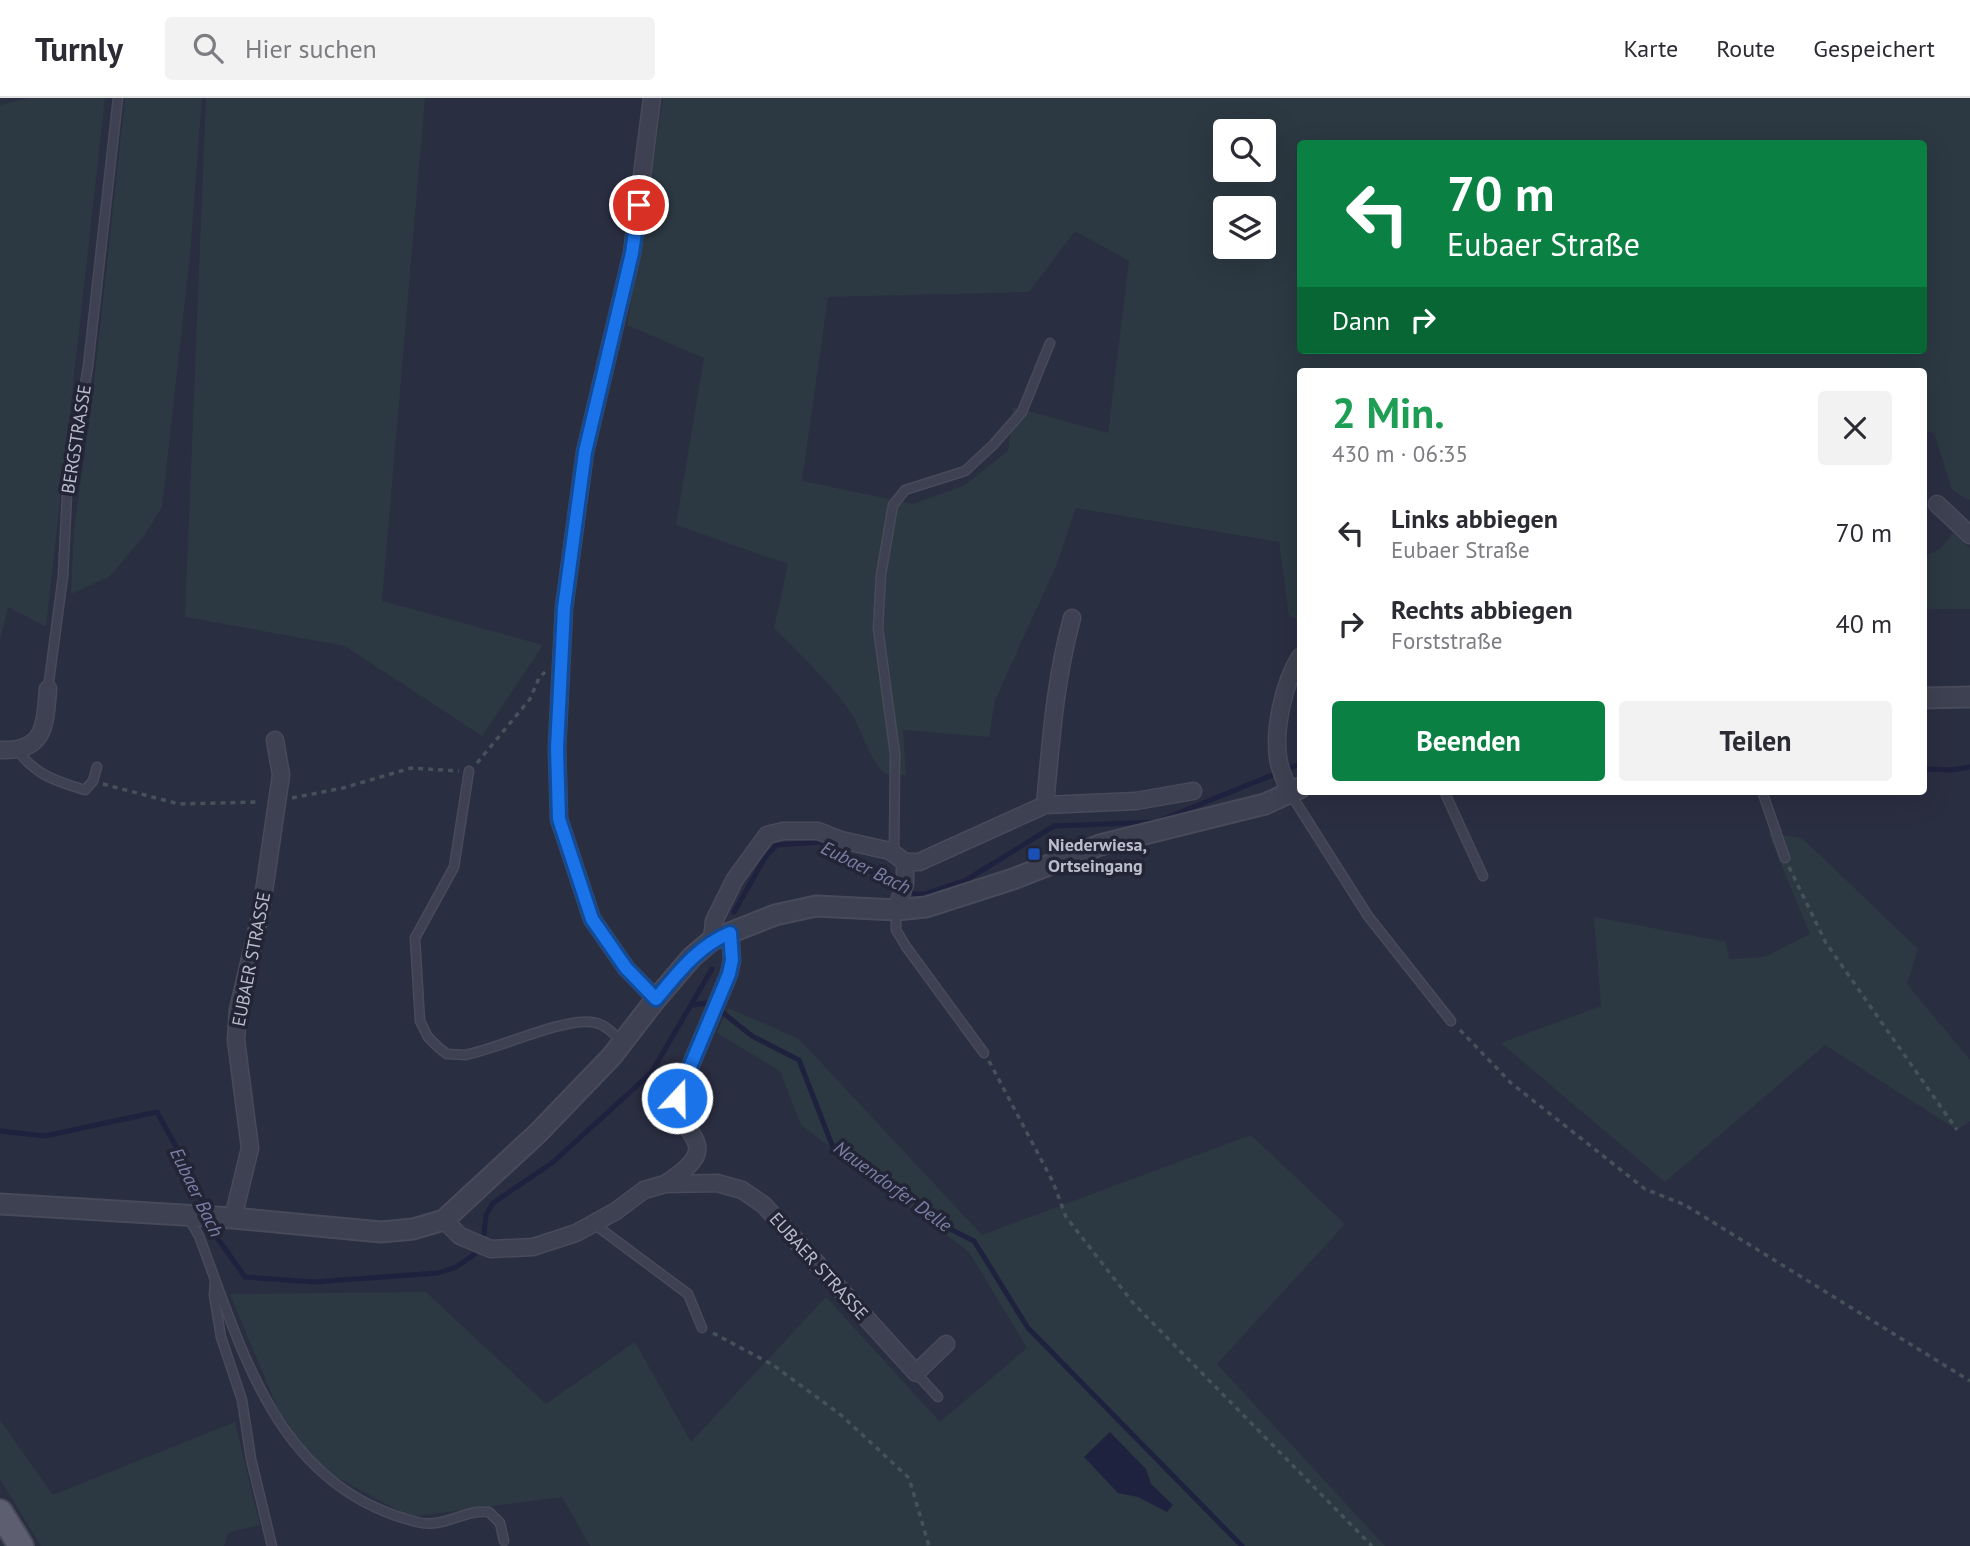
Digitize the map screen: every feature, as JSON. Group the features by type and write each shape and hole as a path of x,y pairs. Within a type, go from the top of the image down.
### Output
{"main road":[{"path":"0,1512 21,1546"}],"street":[{"path":"652,98 632,253 585,452 560,659 557,748 559,819 592,919 626,968 656,999"},
{"path":"1937,504 1970,535"},
{"path":"1045,805 1053,707 1060,662 1072,618"},
{"path":"0,1204 225,1218 381,1232 413,1229 444,1220 538,1133 622,1042 692,957 721,936 775,915 816,906 900,897 926,907 1013,879 1100,845 1182,827 1289,781 1280,723 1297,662"},
{"name":"BERGSTRASSE","path":"18,750 36,740 42,731 48,689"},
{"path":"1927,698 1970,697"},
{"name":"EUBAER STRASSE","path":"225,1218 250,1148 236,1040 238,1010 261,912 282,775 275,740"},
{"path":"0,750 18,750"},
{"name":"EUBAER STRASSE","path":"665,1184 681,1174 698,1149 698,1141 681,1113 677,1098 729,974 732,960 714,921 735,879 767,835 783,831 818,831 919,862 1045,805 1136,801 1193,791"},
{"path":"899,857 900,897"},
{"name":"EUBAER STRASSE","path":"444,1220 460,1236 491,1249 533,1247 594,1224 644,1190 665,1184 717,1184 742,1191 764,1205 916,1373"},
{"path":"916,1373 946,1344"}],"lane":[{"name":"BERGSTRASSE","path":"48,689 63,576 67,494 88,366 118,98"},
{"path":"899,857 895,754 878,628 881,575 893,505 905,490 965,471 993,445 1022,412 1050,343"},
{"path":"18,750 32,768 54,781 86,790 97,767"},
{"path":"469,771 454,867 415,938 418,1010 428,1037 447,1054 465,1055 590,1021 610,1030 622,1042"},
{"path":"1297,795 1368,916 1451,1021"},
{"path":"1446,795 1483,876"},
{"path":"1763,795 1785,858"},
{"path":"900,897 896,930 984,1053"},
{"path":"192,1216 268,1404 302,1455 327,1478 379,1508 419,1523 439,1525 474,1512 489,1513 500,1523 504,1541"},
{"path":"594,1224 688,1294 702,1328"},
{"path":"215,1277 214,1295 221,1337 242,1400 251,1459 272,1546"},
{"path":"916,1373 938,1397"}],"path":[{"path":"469,771 530,699 539,678 560,659"},
{"path":"1785,858 1826,943 1957,1130"},
{"path":"1451,1021 1511,1083 1645,1189 1685,1205 1970,1381"},
{"path":"984,1053 1054,1182 1066,1217 1126,1293 1372,1546"},
{"path":"702,1328 773,1365 841,1415 909,1478 929,1546"}],"shaded area":[{"path":"28,98 105,98 46,627 8,607 0,641 0,105"},
{"path":"125,98 202,98 190,255 162,507 144,536 110,576 71,594 74,529 91,409"},
{"path":"206,98 425,98 382,601 543,645 482,736 345,646 185,617"},
{"path":"663,98 1970,98 1968,500 1952,490 1934,433 1927,432 1927,368 1297,368 1297,619 1289,616 1279,542 1076,508 1056,566 995,700 989,737 903,730 906,775 885,774 875,761 846,706 774,628 788,564 676,525 704,358 627,325","holes":["1075,231 1129,261 1108,433 1013,407 1008,451 965,485 914,504 802,481 828,297 1029,292"]},
{"path":"1953,533 1970,548 1970,609 1927,609 1927,555 1940,549"},
{"path":"1768,833 1802,838 1918,949 1907,984 1970,1060 1970,1121 1957,1130 1825,1045 1665,1182 1501,1043 1601,1006 1594,917 1726,942 1729,959 1765,957 1810,934"},
{"path":"728,1008 799,1039 982,1235 1251,1135 1345,1224 1217,1364 1385,1546 590,1546 562,1497 410,1517 316,1466 277,1407 230,1294 426,1292 546,1404 635,1342 691,1442 826,1297 940,1422 1027,1348 969,1252 801,1125 780,1071 717,1033"},
{"path":"0,1420 53,1495 235,1422 260,1525 229,1532 224,1546 41,1546 0,1479"}],"water":[{"path":"1110,1432 1146,1469 1151,1484 1173,1505 1167,1512 1138,1497 1118,1493 1084,1457"}],"waterway":[{"name":"Eubaer Bach","path":"734,912 766,856 777,845 820,842 892,884 915,894 924,894 966,880 1054,826 1156,822 1297,765"},
{"name":"Eubaer Bach","path":"1927,769 1970,767"},
{"name":"Eubaer Bach","path":"484,1234 486,1215 493,1203 552,1163 651,1073 712,969"},
{"path":"693,1005 706,1003"},
{"name":"Nauendorfer Delle","path":"722,1012 752,1036 799,1060 832,1145 861,1162 878,1180 910,1194 934,1221 974,1241 1028,1328 1242,1546"},
{"name":"Eubaer Bach","path":"0,1131 45,1136 157,1112 196,1183 207,1212"},
{"name":"Eubaer Bach","path":"211,1222 216,1236 245,1277 314,1282 438,1273 456,1267 475,1254"}],"place":[{"name":"Niederwiesa, Ortseingang","path":"1034,854"}],"route":[{"path":"639,205 632,253 585,452 564,608 557,748 559,819 592,919 626,968 656,999 692,957 712,940 730,933 732,965 677,1098"}]}
